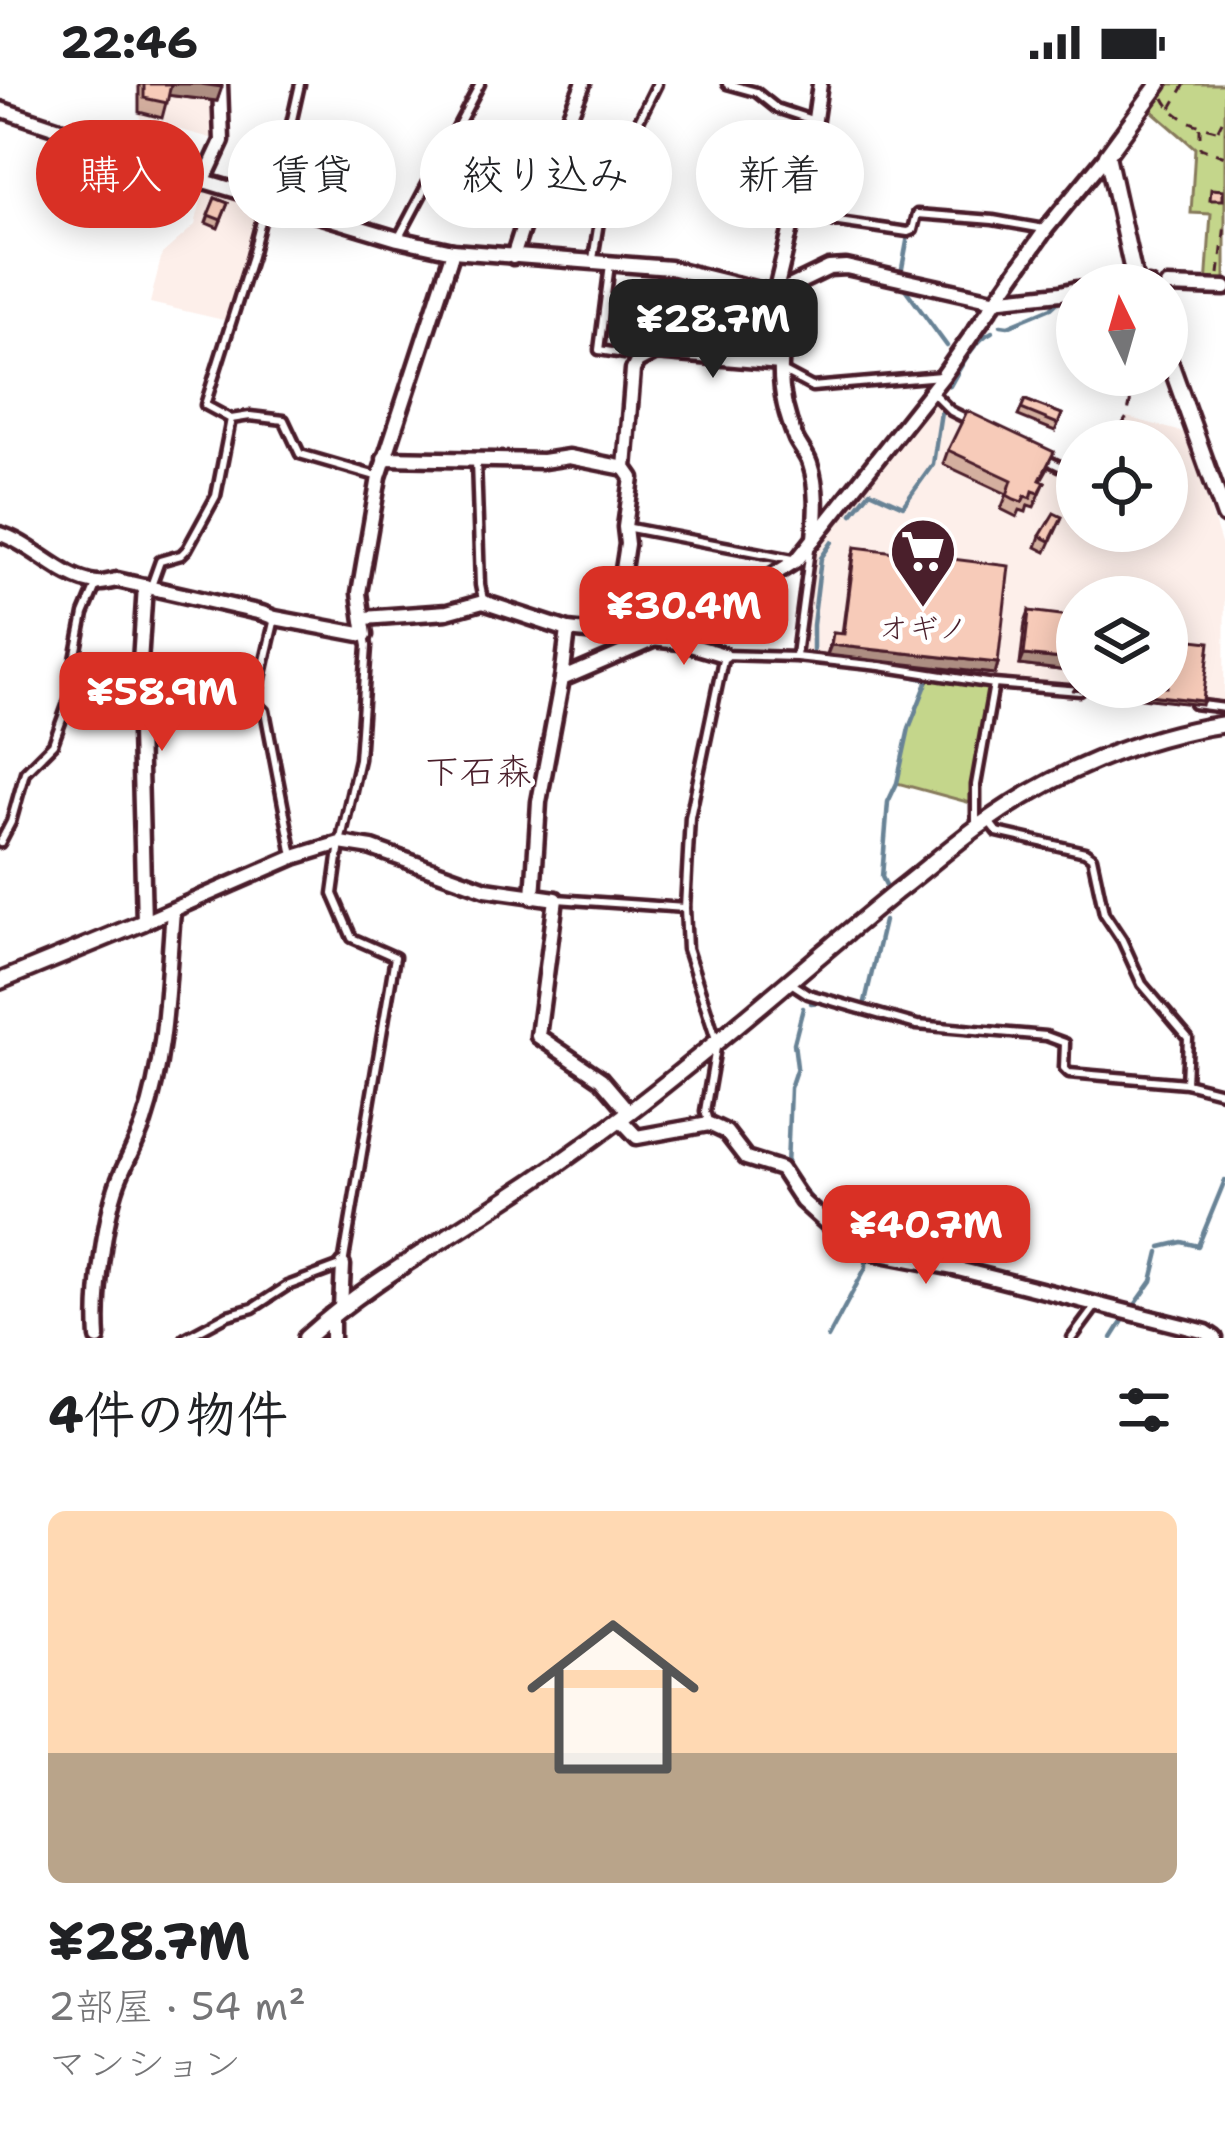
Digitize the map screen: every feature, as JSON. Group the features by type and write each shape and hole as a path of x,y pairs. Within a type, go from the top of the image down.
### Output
{"street":[{"path":"204,180 222,140 220,84"},
{"path":"513,257 583,84"},
{"path":"815,120 820,84"},
{"path":"562,679 706,617 796,560 943,376 993,300 1158,85"},
{"path":"0,110 36,122"},
{"path":"1107,155 1131,264"},
{"path":"362,228 453,251 670,268 775,294 788,320 781,367 785,409 809,462 816,493 812,542"},
{"path":"775,294 790,228"},
{"path":"0,534 66,572 98,584 117,580 365,635 359,593 379,477 453,251"},
{"path":"775,294 830,268 846,267 993,300 1056,293"},
{"path":"1188,287 1221,288"},
{"path":"613,634 626,544 632,478 626,468 633,370 638,362 656,352 781,367"},
{"path":"1182,396 1225,516"},
{"path":"384,458 543,461 569,457 626,468"},
{"path":"144,922 138,693 148,586"},
{"path":"364,618 447,613 483,602 568,630 680,642 724,655"},
{"path":"533,897 539,802 568,630"},
{"path":"306,1338 624,1116 982,824 1119,751 1225,724"},
{"path":"0,981 294,857 340,843 372,848 486,889 556,899 538,1036 601,1079 637,1137 709,1124 726,1132 746,1158 781,1168 802,1201 848,1243 866,1251 955,1268 1206,1332 1214,1338"},
{"path":"98,1338 105,1241 117,1185 144,1123 161,1053 173,910"},
{"path":"332,1338 343,1265"}],"lane":[{"path":"293,120 300,84"},
{"path":"398,239 480,84"},
{"path":"592,261 604,191 657,84"},
{"path":"727,84 756,92 776,108 812,120"},
{"path":"864,225 908,232 917,214 1046,229"},
{"path":"259,228 206,404 231,419 284,420 300,454 379,477"},
{"path":"610,263 599,350 631,356 638,362"},
{"path":"781,367 812,387 943,376"},
{"path":"931,390 951,411 971,421"},
{"path":"148,586 160,561 188,549 216,496 231,419"},
{"path":"1032,452 1056,464"},
{"path":"476,460 483,602"},
{"path":"625,526 796,560"},
{"path":"796,657 812,542"},
{"path":"0,843 25,772 52,744 73,689 84,614 98,584"},
{"path":"274,618 255,704 265,711 294,857"},
{"path":"185,1338 253,1308 286,1286 343,1265 395,957 352,938 333,893 359,759 365,635"},
{"path":"709,1124 705,1112 717,1042 687,949 685,908 690,817 724,655 796,657 1056,689"},
{"path":"994,684 976,785 982,824 1092,857 1104,914 1142,984 1187,1038 1186,1083"},
{"path":"1188,703 1225,708"},
{"path":"556,899 685,908"},
{"path":"788,981 808,994 917,1025 1046,1036 1065,1043 1064,1068 1069,1073 1186,1083 1225,1094"},
{"path":"1072,1338 1097,1304"}],"path":[{"path":"1170,110 1185,84"},
{"path":"1158,85 1170,110 1199,127 1225,132"},
{"path":"1217,130 1225,115"},
{"path":"1199,127 1200,148 1225,157"},
{"path":"1221,288 1225,224"}],"shaded area":[{"path":"136,84 220,84 222,141 204,136 204,120 140,119"},
{"path":"204,188 228,194 228,228 254,228 228,321 150,303 162,254 192,228 204,228"},
{"path":"931,390 951,411 1056,464 1056,552 1188,552 1188,439 1225,556 1224,708 1188,704 1188,576 1056,576 1056,688 796,657 810,546"}],"green space":[{"path":"1159,84 1225,84 1225,288 1206,287 1211,214 1191,213 1195,148 1144,104"},
{"path":"930,674 994,684 976,785 978,805 897,783 909,728"}],"building":[{"path":"144,84 171,84 167,103 144,98"},
{"path":"1211,189 1223,190 1223,200 1210,200"},
{"path":"215,198 228,203 221,220 208,215"},
{"path":"1025,400 1062,414 1056,423 1021,409"},
{"path":"967,411 1054,452 1039,493 1033,491 1022,502 1014,499 1007,495 1012,480 948,450"},
{"path":"1054,513 1056,514 1050,541 1040,536"},
{"name":"オギノ","path":"855,547 1009,566 998,663 831,645 833,633 844,634"},
{"path":"1029,611 1056,614 1056,658 1024,655"},
{"path":"1188,639 1210,642 1203,701 1188,699"}],"waterway":[{"path":"901,274 908,236"},
{"path":"903,286 947,346"},
{"path":"1001,325 1056,303"},
{"path":"950,386 973,348 992,332"},
{"path":"852,514 870,491 903,506 933,464 941,412"},
{"path":"813,657 821,558 832,542"},
{"path":"888,889 882,877 888,802 928,680 903,674"},
{"path":"864,1006 884,921"},
{"path":"811,1003 820,1002"},
{"path":"830,1005 860,1014"},
{"path":"787,1167 790,1088 797,1067 794,1043 803,1008"},
{"path":"792,1173 814,1202 857,1240"},
{"path":"1161,1247 1182,1242 1198,1246 1225,1180"},
{"path":"1135,1305 1152,1281 1159,1252"},
{"path":"828,1338 866,1267 861,1255"},
{"path":"1112,1338 1124,1319"}],"place":[{"name":"オギノ","path":"923,610"}],"district":[{"name":"下石森","path":"478,771"}]}
